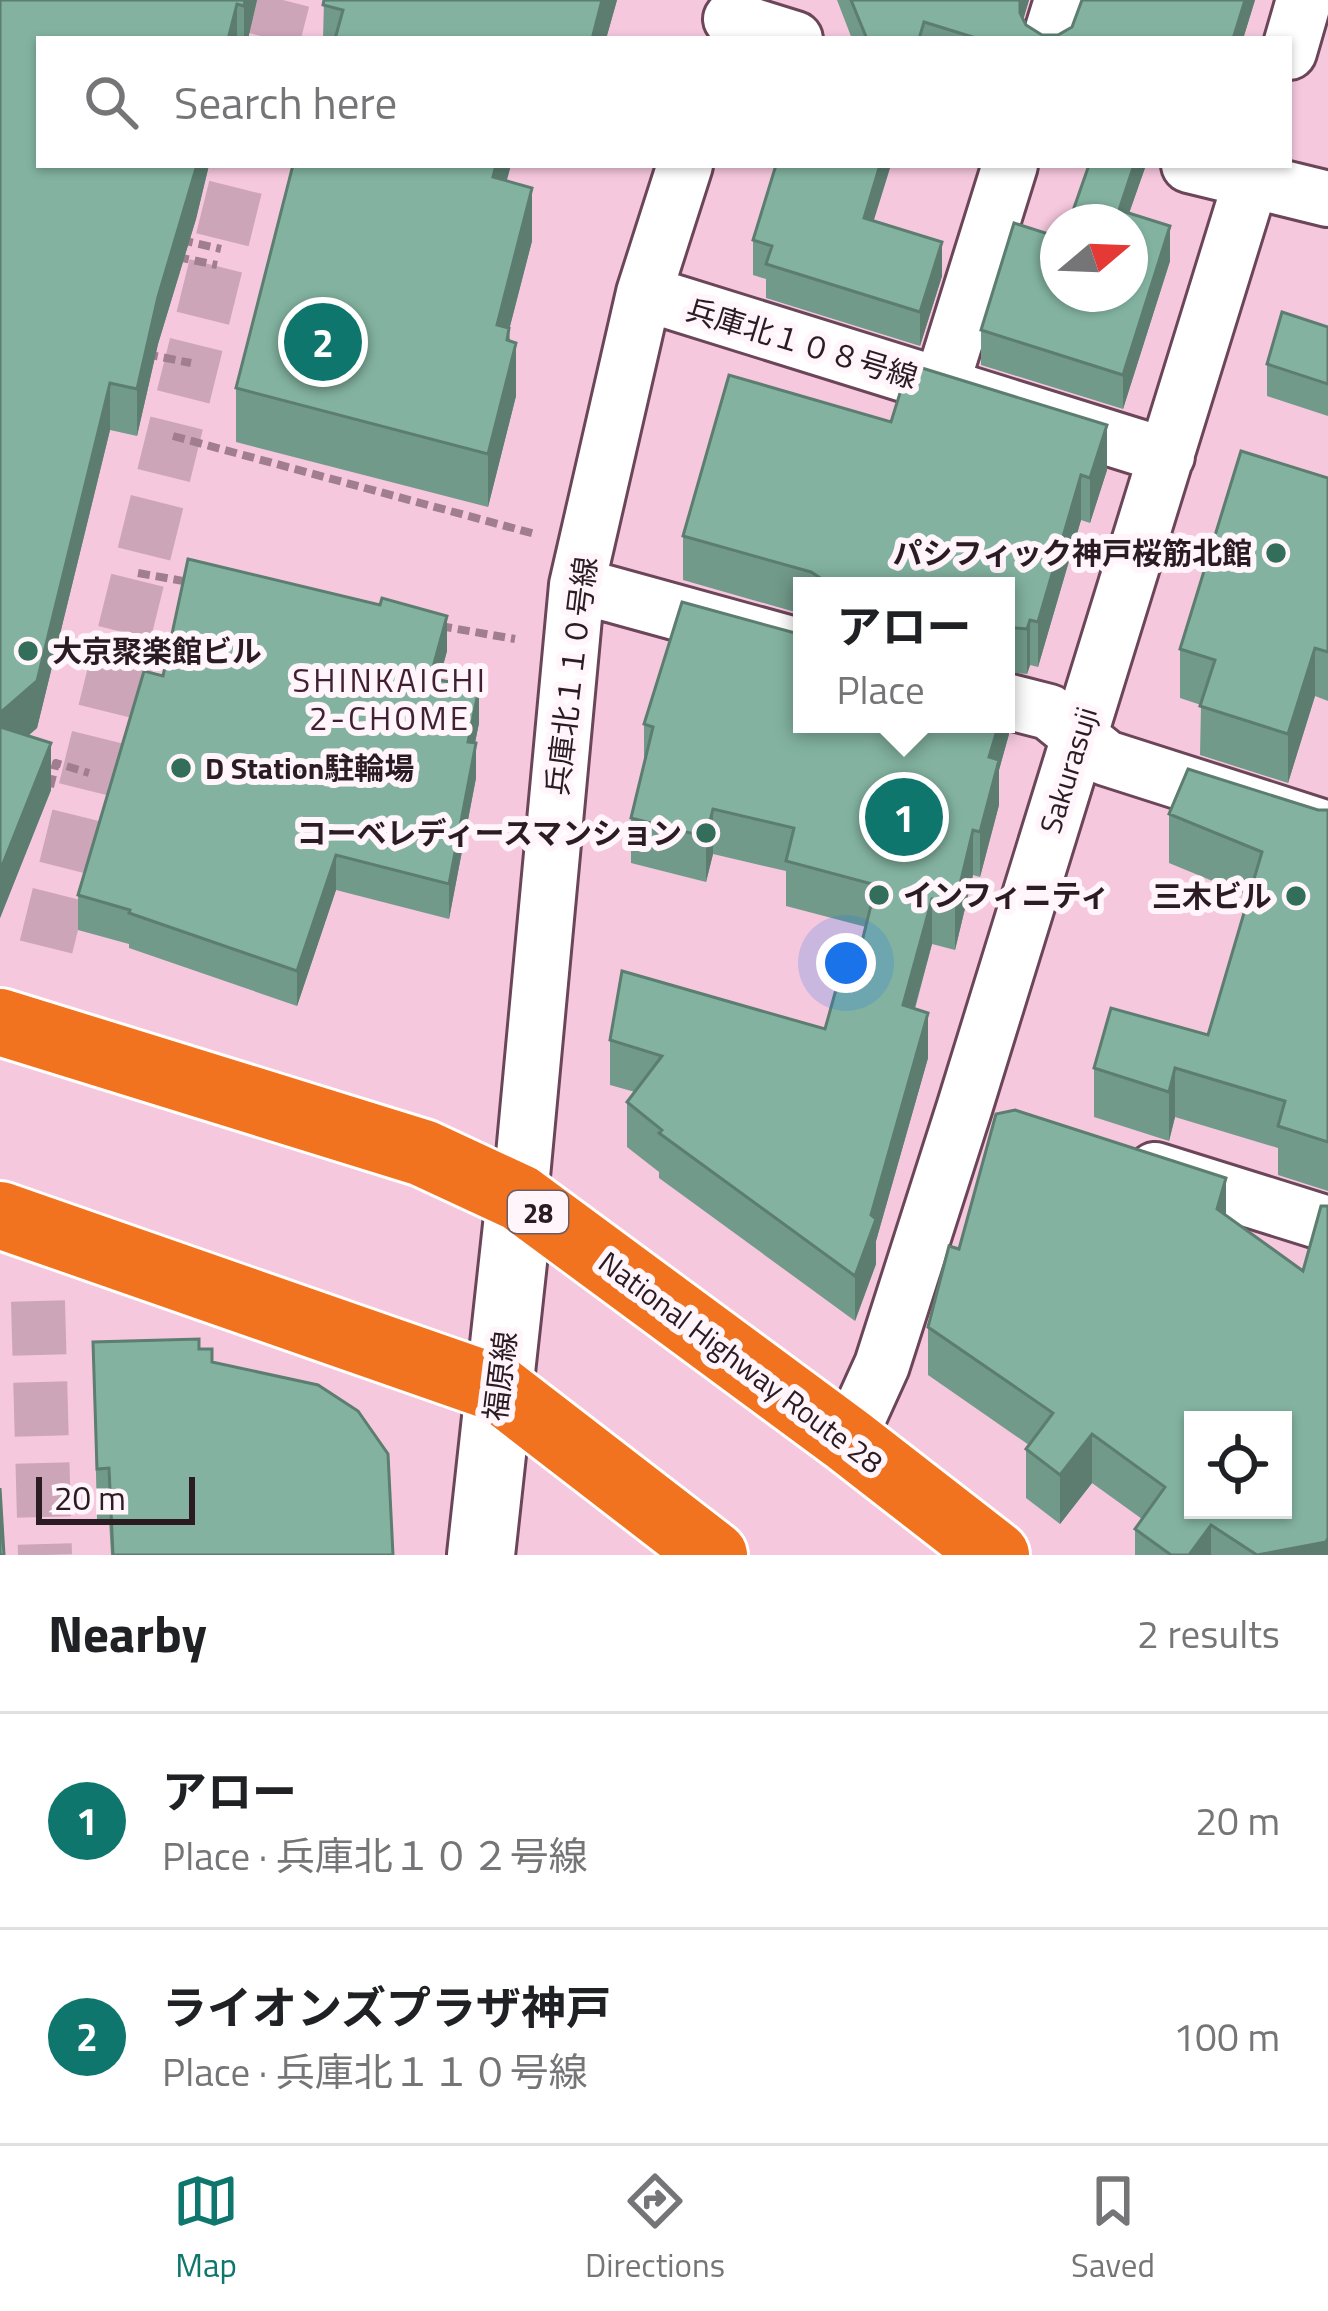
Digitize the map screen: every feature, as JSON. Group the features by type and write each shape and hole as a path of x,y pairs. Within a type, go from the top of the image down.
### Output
{"highway":[{"name":"National Highway Route 28","path":"0,1022 423,1153 520,1198 997,1555"},
{"path":"0,1214 499,1389 714,1555"}],"street":[{"path":"1051,36 1062,0"},
{"path":"1292,42 1304,0"},
{"path":"731,20 785,36"},
{"name":"兵庫北１１０号線","path":"520,1198 577,585 644,293 684,168"},
{"path":"941,386 1009,168"},
{"path":"1213,168 1254,173 1328,200"},
{"name":"Sakurasuji","path":"848,1440 988,1116 1078,736 1254,173"},
{"name":"兵庫北１０８号線","path":"644,293 1167,456"},
{"path":"577,585 793,645"},
{"path":"1015,703 1049,712 1106,758 1328,829"},
{"path":"1102,1153 1328,1225"},
{"name":"福原線","path":"481,1555 520,1198"}],"path":[{"path":"176,238 220,249"},
{"path":"173,256 217,265"},
{"path":"128,351 191,363"},
{"path":"173,436 536,534"},
{"path":"138,573 208,585"},
{"path":"420,622 515,639"},
{"path":"50,789 56,763 88,773"}],"building":[{"path":"0,0 245,0 244,6 237,4 229,36 36,36 36,168 196,168 137,389 110,383 37,681 0,713"},
{"path":"324,0 602,0 593,36 336,36 343,10 323,5"},
{"path":"851,0 1020,0 1026,25 1042,35 1058,35 1072,27 1082,0 1245,0 1234,36 969,36 924,22 920,36 866,36"},
{"path":"292,168 495,168 493,177 532,188 497,325 509,328 507,340 516,343 488,454 236,388"},
{"path":"775,168 879,168 864,218 942,242 920,312 766,264 772,246 753,240"},
{"path":"1088,168 1133,168 1121,204 1075,204"},
{"path":"1148,219 1170,226 1148,296"},
{"path":"1014,223 1040,231 1040,312 1143,312 1123,375 981,330"},
{"path":"1282,312 1328,327 1328,384 1267,364"},
{"path":"909,364 1107,425 1090,478 1081,475 1038,622 1030,620 1027,629 1015,628 1015,577 819,577 683,536 729,375 891,422"},
{"path":"1241,451 1328,478 1328,652 1315,648 1288,734 1200,706 1215,660 1180,649"},
{"path":"188,559 380,605 382,598 447,616 430,678 479,688 468,742 476,743 449,884 336,855 297,971 78,895 144,671 163,676"},
{"path":"682,602 793,632 793,733 996,733 989,757 999,760 980,832 973,830 955,905 932,899 903,1005 928,1013 871,1215 876,1219 855,1276 659,1133 662,1130 627,1102 662,1056 610,1040 622,971 825,1029 837,986 850,990 876,885 786,861 794,828 713,809 706,837 631,818 653,727 644,724"},
{"path":"0,727 51,743 0,871"},
{"path":"1188,769 1328,810 1328,1142 1278,1126 1285,1101 1175,1068 1169,1092 1094,1068 1111,1008 1208,1035 1262,852 1169,814"},
{"path":"1015,1110 1226,1178 1217,1209 1303,1271 1321,1206 1328,1206 1326,1542 1257,1555 1211,1525 1189,1555 1171,1555 1135,1529 1165,1487 1092,1434 1060,1475 1026,1449 1053,1413 928,1327 949,1246 959,1249 996,1114"},
{"path":"199,1339 199,1349 212,1349 212,1362 318,1385 358,1411 388,1454 393,1555 113,1555 109,1468 97,1469 93,1342"},
{"path":"0,1488 4,1555 0,1555"}],"tunnel":[{"path":"274,36 283,0"},
{"path":"46,947 240,168"},
{"path":"38,1301 45,1555"}],"place":[{"name":"ライオンズプラザ神戸","path":"323,342"},
{"name":"パシフィック神戸桜筋北館","path":"1276,553"},
{"name":"大京聚楽館ビル","path":"28,651"},
{"name":"D Station駐輪場","path":"181,768"},
{"name":"アロー","path":"904,817"},
{"name":"コーベレディースマンション","path":"706,833"},
{"name":"インフィニティ","path":"879,895"},
{"name":"三木ビル","path":"1296,896"}],"district":[{"name":"SHINKAICHI 2-CHOME","path":"390,699"}]}
